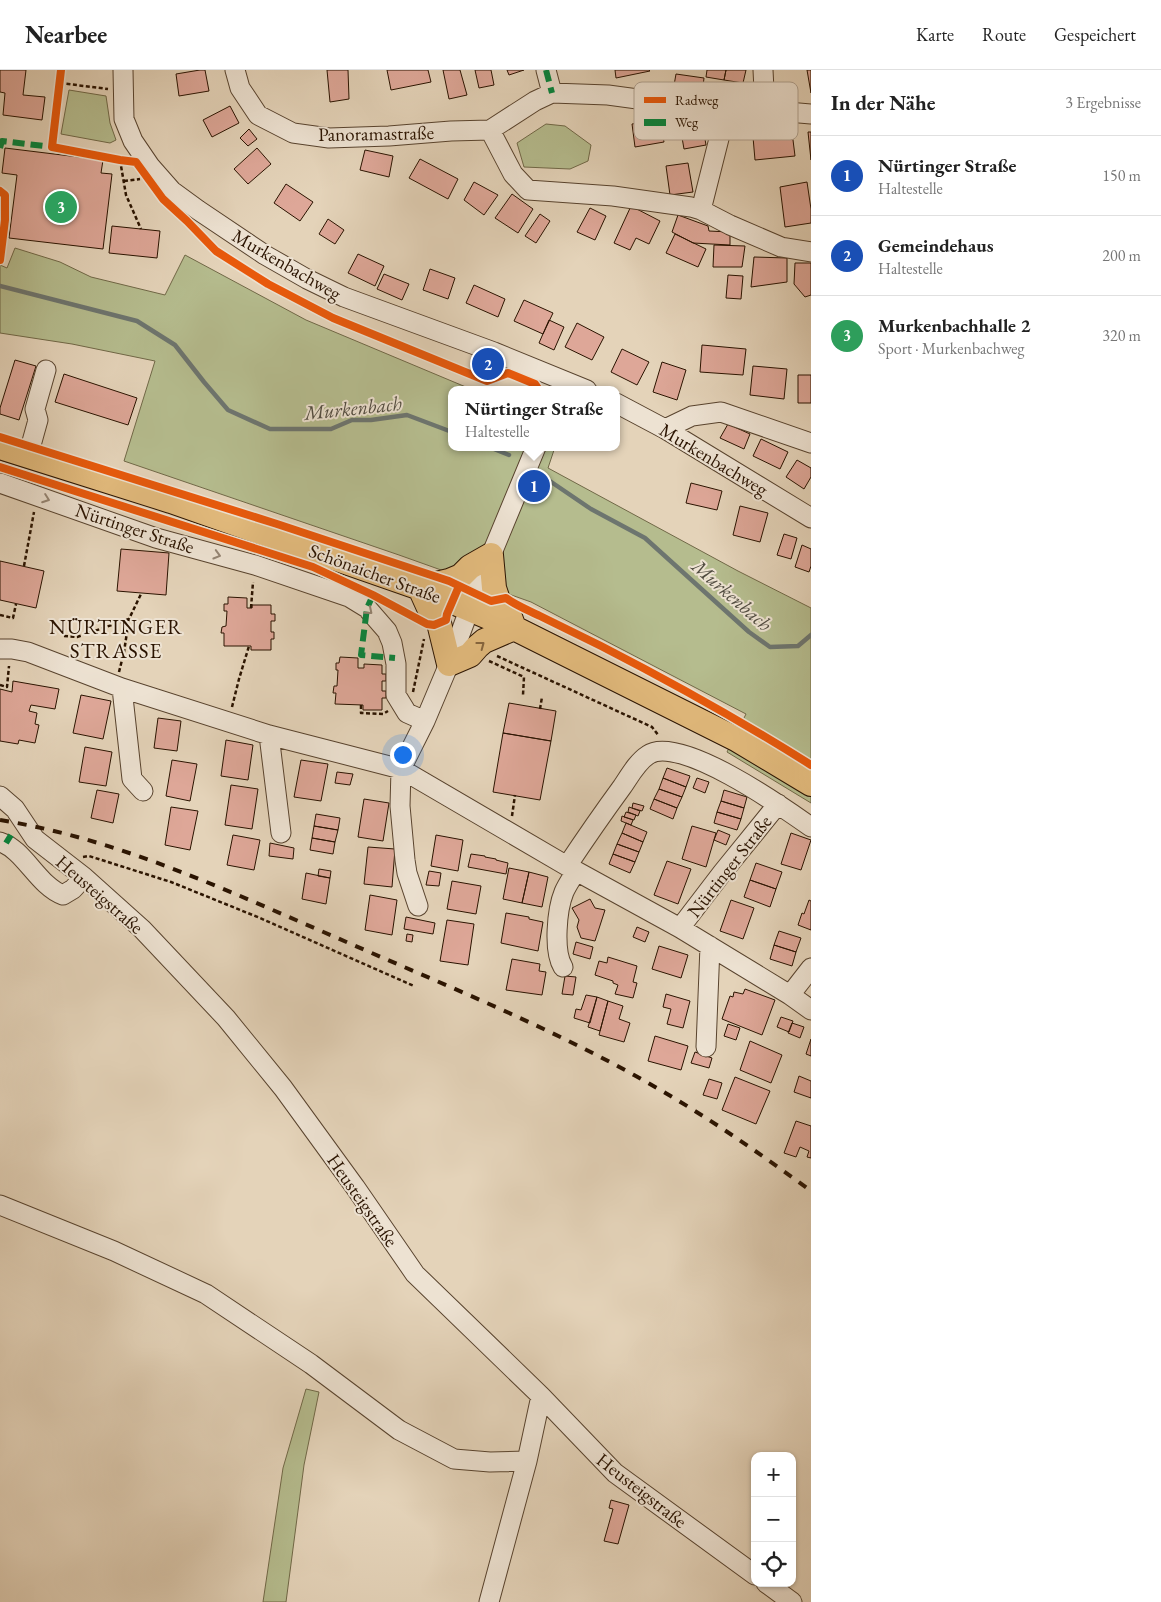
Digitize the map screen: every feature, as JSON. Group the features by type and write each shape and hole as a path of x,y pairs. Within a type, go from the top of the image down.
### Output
{"main road":[{"name":"Schönaicher Straße","path":"0,447 170,501 420,588 514,628 736,739 811,784"},
{"path":"491,554 494,588 498,600 509,614 514,628 486,646 477,647 470,655 449,664 440,623 429,608 420,588 461,576 470,567 491,554"}],"street":[{"name":"Murkenbachweg","path":"123,70 124,119 133,140 150,166 172,190 198,210 253,247 307,279 344,297 494,352 563,385"},
{"name":"Panoramastraße","path":"235,70 240,88 258,115 293,133 329,138 490,130"},
{"path":"546,70 552,93"},
{"path":"634,99 608,95 552,93 535,101 490,130 513,174 528,190 613,196 691,207 781,247 811,252"},
{"path":"798,113 811,114"},
{"path":"701,210 719,140"},
{"path":"28,456 38,420 35,409 46,370"},
{"name":"Murkenbachweg","path":"620,405 665,429 811,518"},
{"path":"665,429 692,416 721,412 811,443"},
{"path":"418,906 407,874 405,860 400,806 401,768 425,721 449,664 491,554 534,451"},
{"name":"Nürtinger Straße","path":"0,484 156,538 255,565 348,597 367,608 387,630 392,643 396,664 396,696 404,708"},
{"name":"Nürtinger Straße","path":"0,648 28,652 119,687 269,735 401,768 571,868 680,928 790,995 811,1010"},
{"path":"119,687 132,779 143,791"},
{"path":"404,708 425,721"},
{"path":"269,735 281,834"},
{"path":"563,967 557,946 559,914 571,868 629,777 647,755 655,751 670,752 706,762 759,792 811,827"},
{"name":"Heusteigstraße","path":"0,796 23,818 35,839 84,877 142,929 226,1018 283,1088 415,1274 542,1396 615,1473 751,1572"},
{"name":"Nürtinger Straße","path":"680,928 778,804"},
{"path":"0,842 6,843 54,891 63,894 73,889 84,877"},
{"name":"Nürtinger Straße","path":"706,1047 710,946"},
{"path":"790,995 811,968"},
{"path":"0,1205 114,1251 206,1294 311,1364 399,1430 454,1459 490,1462 526,1461"},
{"path":"489,1602 542,1396"},
{"path":"771,1587 792,1602"}],"path":[{"path":"60,83 122,91"},
{"path":"120,160 126,195 141,228"},
{"path":"124,181 148,179"},
{"path":"24,566 37,496"},
{"path":"251,608 255,565"},
{"path":"119,687 129,619 141,594"},
{"path":"0,615 13,618 16,604"},
{"path":"64,636 77,637 129,619"},
{"path":"361,705 361,713 383,714 404,708 413,694 425,633"},
{"path":"229,722 249,646"},
{"path":"523,695 524,677 480,658 486,646 652,727 670,752"},
{"path":"0,685 7,687 9,666"},
{"path":"540,709 542,697"},
{"path":"510,832 515,795"},
{"path":"65,862 89,856 171,882 269,922 414,986"}],"green space":[{"path":"69,90 106,96 110,123 116,140 110,143 61,134"},
{"path":"546,124 565,126 591,145 588,161 570,169 524,167 517,143"},
{"path":"15,248 60,262 91,277 165,295 185,255 306,320 463,386 448,386 448,451 554,451 548,468 738,571 811,608 811,803 727,752 746,714 531,602 124,461 155,361 72,344 0,333 0,265 7,268"},
{"path":"306,1389 319,1392 304,1465 286,1602 263,1602 283,1468"}],"building":[{"path":"0,70 26,70 23,95 45,97 42,120 3,115 5,93 0,92"},
{"path":"205,70 209,91 179,96 176,74"},
{"path":"327,70 348,70 349,99 330,102"},
{"path":"387,70 428,70 431,82 391,90"},
{"path":"443,70 460,70 467,95 449,99"},
{"path":"475,70 491,70 494,85 479,88"},
{"path":"507,70 524,70 509,75"},
{"path":"615,70 649,70 650,71 616,78"},
{"path":"707,70 726,70 724,80 706,77"},
{"path":"726,70 746,70 743,82 724,80"},
{"path":"807,70 811,70 811,93"},
{"path":"676,74 704,78 704,82 675,82"},
{"path":"230,106 239,123 212,137 203,120"},
{"path":"249,129 257,139 248,146 240,138"},
{"path":"808,132 811,132 811,160"},
{"path":"634,140 664,140 664,142 635,147"},
{"path":"682,140 705,140 706,145 684,149"},
{"path":"753,140 793,140 795,156 755,160"},
{"path":"5,148 103,160 101,173 112,174 103,249 9,238 17,175 2,173"},
{"path":"257,148 271,164 248,184 234,169"},
{"path":"365,150 393,156 389,177 360,170"},
{"path":"420,159 458,179 448,199 409,178"},
{"path":"688,163 693,192 670,195 666,166"},
{"path":"474,182 498,195 484,215 464,200"},
{"path":"807,182 811,223 785,227 780,187"},
{"path":"286,184 313,202 300,221 274,203"},
{"path":"512,194 533,209 518,233 495,218"},
{"path":"631,206 660,221 649,244 636,238 630,250 614,243"},
{"path":"590,208 606,216 595,240 577,232"},
{"path":"540,214 550,221 536,243 525,236"},
{"path":"678,215 708,226 709,231 730,232 730,245 693,243 672,232"},
{"path":"328,219 344,230 335,244 319,234"},
{"path":"112,226 160,231 157,258 109,253"},
{"path":"675,234 706,249 698,267 666,253"},
{"path":"714,245 745,246 742,267 713,267"},
{"path":"358,254 384,266 375,286 348,273"},
{"path":"754,257 787,258 787,282 751,287"},
{"path":"795,263 811,263 811,295 805,297 794,284"},
{"path":"430,269 455,278 448,299 423,290"},
{"path":"384,274 409,284 402,300 377,289"},
{"path":"728,275 743,276 741,299 726,298"},
{"path":"474,285 505,299 498,317 466,303"},
{"path":"524,300 553,313 543,334 514,321"},
{"path":"549,320 564,327 554,350 539,343"},
{"path":"577,323 604,337 592,360 565,347"},
{"path":"702,345 746,349 743,375 700,372"},
{"path":"622,349 649,362 637,385 611,372"},
{"path":"15,360 36,366 19,420 0,414 0,408"},
{"path":"662,362 686,370 677,400 653,392"},
{"path":"753,366 787,369 784,399 750,395"},
{"path":"64,374 137,398 128,425 55,402"},
{"path":"798,375 811,375 811,403 798,403"},
{"path":"728,424 750,434 744,449 720,438"},
{"path":"761,439 788,452 780,469 753,456"},
{"path":"797,460 811,468 811,477 804,489 786,477"},
{"path":"691,483 722,491 717,510 686,503"},
{"path":"740,506 768,513 760,542 733,535"},
{"path":"784,534 797,538 791,559 777,555"},
{"path":"802,545 811,549 809,572 795,567"},
{"path":"121,549 169,553 166,595 117,591"},
{"path":"0,561 44,571 36,608 0,600"},
{"path":"228,597 247,598 247,608 252,608 252,605 271,605 271,614 275,614 275,621 271,621 271,632 274,632 274,639 271,639 271,650 251,650 251,646 224,646 224,633 221,633 222,627 226,626 227,611 224,611 224,604 228,604"},
{"path":"340,657 358,658 358,668 364,668 364,664 382,665 382,674 386,674 386,681 382,681 382,691 386,691 386,698 382,698 382,710 363,710 363,705 335,704 336,693 333,693 334,686 337,686 338,670 336,670 336,663 339,663"},
{"path":"13,681 59,689 55,709 31,705 29,711 37,713 35,724 39,725 35,743 19,740 18,744 0,741 0,689 12,692"},
{"path":"81,695 111,701 103,739 73,733"},
{"path":"509,703 556,711 551,741 503,733"},
{"path":"158,718 181,721 177,751 154,748"},
{"path":"503,733 551,741 540,800 493,792"},
{"path":"226,740 253,745 248,780 221,776"},
{"path":"85,747 112,752 106,786 79,782"},
{"path":"172,760 197,764 190,801 166,796"},
{"path":"301,760 328,764 321,801 294,797"},
{"path":"667,768 690,776 686,787 663,778"},
{"path":"337,772 353,774 350,785 335,783"},
{"path":"663,778 686,787 682,797 659,789"},
{"path":"697,778 709,782 705,793 693,788"},
{"path":"231,785 258,789 252,829 225,825"},
{"path":"659,789 682,797 677,808 654,799"},
{"path":"97,790 119,794 113,823 91,818"},
{"path":"724,790 747,797 744,808 721,801"},
{"path":"364,799 389,803 383,841 358,837"},
{"path":"654,799 677,808 673,819 650,809"},
{"path":"721,801 744,808 741,819 717,812"},
{"path":"633,803 644,806 642,811 632,808"},
{"path":"171,807 198,811 190,850 165,845"},
{"path":"629,807 640,811 638,816 628,812"},
{"path":"626,812 636,815 634,820 624,817"},
{"path":"717,812 741,819 737,830 714,823"},
{"path":"316,814 340,818 338,830 314,826"},
{"path":"622,816 633,820 631,825 621,821"},
{"path":"626,823 647,832 643,842 622,833"},
{"path":"314,826 338,830 335,842 312,838"},
{"path":"692,826 716,833 706,867 682,859"},
{"path":"718,830 730,835 726,845 714,840"},
{"path":"622,833 643,842 639,852 617,844"},
{"path":"791,833 811,840 801,870 781,864"},
{"path":"233,835 260,840 254,870 227,865"},
{"path":"436,835 463,840 458,871 431,866"},
{"path":"312,838 335,842 333,854 310,850"},
{"path":"270,843 294,848 293,859 269,856"},
{"path":"617,844 639,852 635,862 613,854"},
{"path":"368,847 395,849 392,887 364,884"},
{"path":"471,854 508,863 506,874 468,867"},
{"path":"613,854 635,862 630,873 609,864"},
{"path":"667,861 691,869 678,904 654,895"},
{"path":"756,863 782,872 776,889 750,880"},
{"path":"509,868 529,872 522,903 503,899"},
{"path":"319,869 331,871 330,878 318,876"},
{"path":"429,871 441,873 439,886 426,885"},
{"path":"529,872 548,877 542,907 522,903"},
{"path":"306,873 330,878 326,904 302,899"},
{"path":"750,880 776,889 770,907 744,897"},
{"path":"452,881 481,886 476,914 447,909"},
{"path":"370,895 397,900 392,935 365,930"},
{"path":"590,899 595,908 605,910 595,941 581,938 577,927 579,920 572,908"},
{"path":"731,900 754,908 743,939 720,931"},
{"path":"809,900 811,901 811,930 798,925"},
{"path":"506,913 529,917 529,919 543,922 538,951 501,943"},
{"path":"406,917 435,923 433,934 404,929"},
{"path":"447,920 474,924 468,965 440,961"},
{"path":"637,927 649,932 645,942 633,937"},
{"path":"779,931 801,938 796,952 774,945"},
{"path":"407,934 413,935 412,942 406,941"},
{"path":"576,942 593,947 590,959 573,954"},
{"path":"774,945 796,952 792,966 770,959"},
{"path":"659,946 688,955 681,978 652,969"},
{"path":"608,957 637,966 633,982 637,983 633,998 615,994 618,985 613,983 613,981 595,975 599,961 607,963"},
{"path":"512,959 540,964 539,971 546,972 542,995 506,990"},
{"path":"565,976 576,977 573,995 562,994"},
{"path":"745,989 775,1000 762,1035 722,1019 730,996 733,997 734,992 743,994"},
{"path":"666,994 690,1001 683,1028 667,1024 671,1009 663,1007"},
{"path":"586,995 597,997 590,1023 574,1018 576,1009 581,1010"},
{"path":"597,997 608,1001 600,1031 588,1027"},
{"path":"608,1001 623,1006 619,1019 630,1023 624,1042 599,1035"},
{"path":"781,1017 793,1021 789,1032 777,1027"},
{"path":"792,1023 804,1027 800,1038 788,1033"},
{"path":"728,1024 740,1028 736,1040 724,1036"},
{"path":"655,1036 688,1046 681,1070 648,1061"},
{"path":"811,1039 811,1056 806,1054"},
{"path":"750,1041 782,1055 771,1083 740,1070"},
{"path":"695,1052 712,1058 709,1068 691,1063"},
{"path":"799,1076 811,1081 811,1098 794,1092"},
{"path":"735,1077 770,1091 756,1124 722,1110"},
{"path":"709,1079 722,1083 717,1099 703,1095"},
{"path":"796,1121 811,1126 811,1158 807,1157 809,1151 800,1147 796,1157 784,1153"},
{"path":"611,1500 629,1505 618,1544 604,1541 613,1509 609,1508"}],"waterway":[{"name":"Murkenbach","path":"0,286 137,321 175,345 228,410 270,429 331,429 352,420 371,420 407,415 448,430"},
{"name":"Murkenbach","path":"499,451 509,455"},
{"name":"Murkenbach","path":"538,473 591,509 645,538 749,632 770,647 798,646 811,635"}],"railway":[{"path":"0,820 87,840 171,868 212,884 524,1020 598,1056 680,1102 746,1145 811,1191"}],"marked path":[{"path":"546,70 552,93"},
{"path":"0,148 2,141 52,147"},
{"path":"373,595 367,608 361,655 395,658"},
{"path":"6,843 11,835"}],"cycle path":[{"path":"61,70 52,147 136,162 163,199 216,251 268,284 333,318 487,381 508,373 536,386"},
{"path":"0,191 5,195 5,220 0,260"},
{"path":"0,437 277,524 449,581 491,601 506,598 518,606 601,646 681,689 760,733 811,765"},
{"path":"0,467 313,567 373,595 427,624 434,625 446,620 459,586"}],"place":[{"name":"Murkenbachhalle 2","path":"61,207"},
{"name":"Gemeindehaus","path":"488,364"},
{"name":"Nürtinger Straße","path":"534,486"}],"district":[{"name":"NÜRTINGER STRASSE","path":"116,639"}]}
